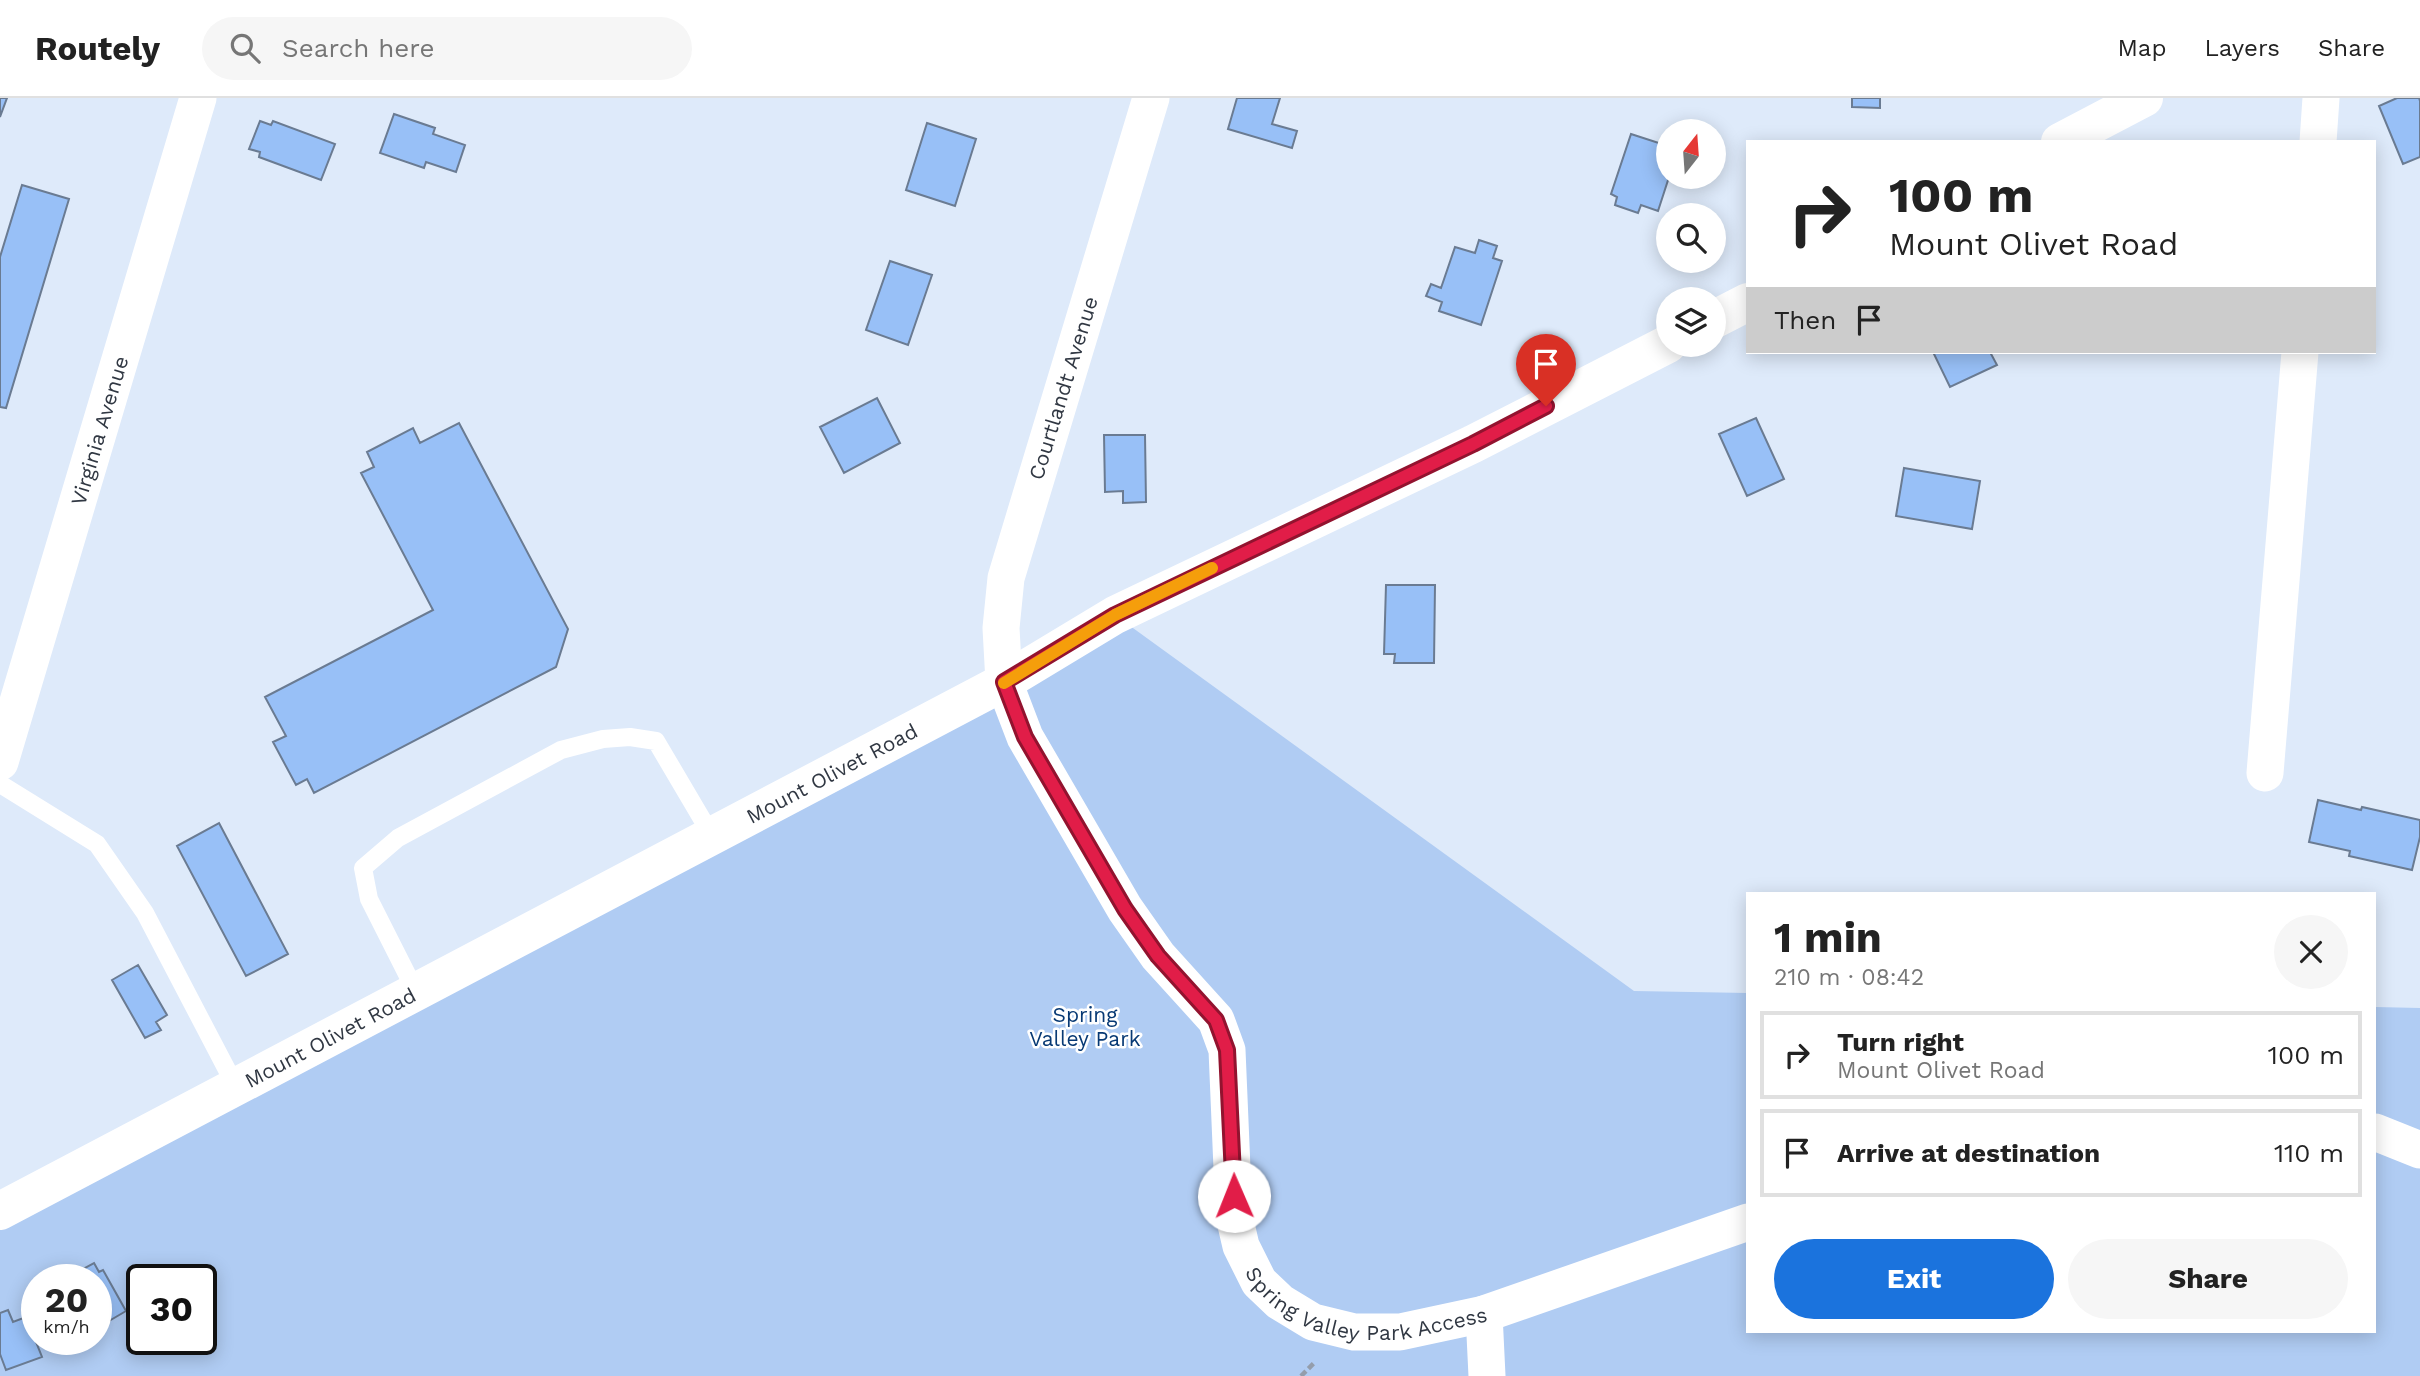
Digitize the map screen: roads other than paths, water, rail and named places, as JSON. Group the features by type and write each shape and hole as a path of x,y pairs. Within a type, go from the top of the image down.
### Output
{"street":[{"name":"Virginia Avenue","path":"0,762 198,98"},
{"name":"Courtlandt Avenue","path":"1004,682 1001,628 1006,578 1151,98"},
{"path":"2063,140 2107,108 2144,98"},
{"path":"2318,140 2321,98"},
{"path":"1726,313 1746,303"},
{"name":"Mount Olivet Road","path":"0,1211 1004,682 1115,615 1473,444 1656,350"},
{"path":"2265,773 2300,354"},
{"name":"Spring Valley Park Access","path":"1004,682 1025,737 1125,909 1158,956 1216,1020 1227,1050 1234,1216 1241,1246 1259,1282 1280,1303 1313,1322 1354,1332 1400,1332 1484,1314 1746,1223"},
{"path":"2376,1132 2420,1150"},
{"path":"1484,1314 1487,1376"}],"lane":[{"path":"416,992 369,899 363,868 398,838 561,750 603,739 630,737 656,741 712,836"},
{"path":"0,784 97,844 145,913 236,1087"}],"park label":[{"name":"Spring Valley Park","path":"1085,1026"}]}
